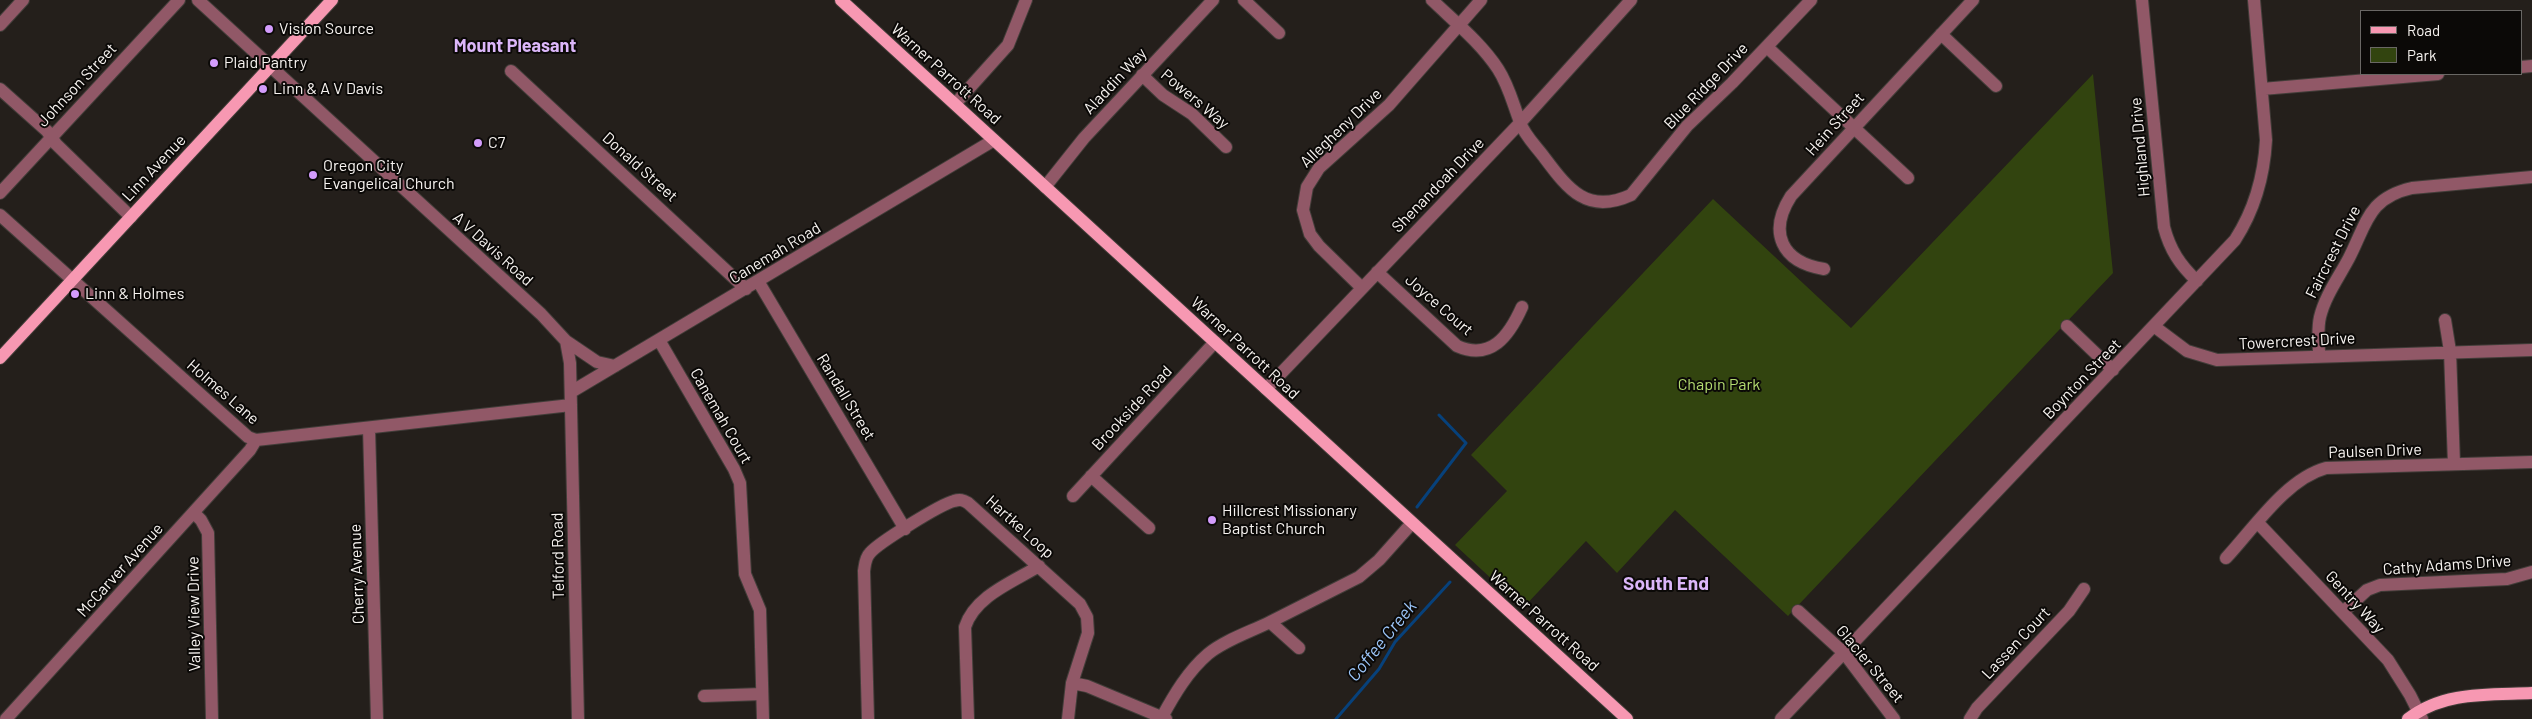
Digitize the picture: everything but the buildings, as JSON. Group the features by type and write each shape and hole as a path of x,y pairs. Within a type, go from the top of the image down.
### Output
{"main road":[{"name":"Linn Avenue","path":"0,358 332,0"},
{"name":"Warner Parrott Road","path":"841,0 1627,719"},
{"path":"2416,716 2433,703 2460,697 2532,693"}],"street":[{"path":"0,25 23,0"},
{"name":"Johnson Street","path":"0,193 179,0"},
{"name":"A V Davis Road","path":"198,0 541,314 566,341 597,362 615,366"},
{"path":"955,104 1008,45 1026,0"},
{"name":"Aladdin Way","path":"1045,187 1084,138 1213,0"},
{"path":"1244,0 1279,33"},
{"name":"Blue Ridge Drive","path":"1432,0 1482,48 1499,71 1512,96 1520,123 1572,192 1582,198 1600,202 1619,201 1631,195 1687,126 1767,47 1811,0"},
{"name":"Allegheny Drive","path":"1362,288 1319,246 1310,234 1303,210 1307,187 1319,168 1389,106 1481,0"},
{"name":"Shenandoah Drive","path":"1266,389 1520,123 1631,0"},
{"name":"Hein Street","path":"1824,269 1809,266 1792,256 1784,247 1779,233 1779,222 1783,208 1791,196 1853,127 1973,0"},
{"name":"Highland Drive","path":"2142,0 2164,227 2170,248 2184,268 2197,281"},
{"name":"Boynton Street","path":"1781,719 2155,327 2235,240 2256,197 2265,159 2266,140 2254,0"},
{"path":"1941,34 1996,86"},
{"path":"1767,47 1908,178"},
{"name":"Donald Street","path":"511,71 746,289"},
{"name":"Powers Way","path":"1142,75 1163,95 1192,114 1226,147"},
{"path":"2262,89 2426,75"},
{"path":"0,89 131,216"},
{"name":"Canemah Road","path":"571,392 994,140"},
{"name":"Faircrest Drive","path":"2319,356 2318,326 2323,308 2350,255 2366,217 2379,202 2400,191 2412,188 2532,177"},
{"name":"Holmes Lane","path":"0,215 74,278 248,438 256,440 571,405"},
{"name":"Joyce Court","path":"1377,272 1457,346 1467,350 1477,352 1494,346 1514,324 1522,307"},
{"name":"Randall Street","path":"758,281 905,529"},
{"path":"2445,320 2450,351 2454,464"},
{"path":"2067,326 2113,370"},
{"name":"Towercrest Drive","path":"2155,327 2187,351 2217,360 2450,351 2532,350"},
{"name":"Canemah Court","path":"659,340 734,469 740,483 745,574 760,610 763,719"},
{"path":"566,341 570,356 571,392"},
{"name":"Brookside Road","path":"1073,496 1215,342"},
{"name":"Telford Road","path":"571,392 578,719"},
{"name":"Cherry Avenue","path":"369,428 377,719"},
{"name":"McCarver Avenue","path":"6,719 194,513 250,450 256,440"},
{"name":"Paulsen Drive","path":"2226,558 2296,482 2312,472 2326,468 2532,462"},
{"path":"1091,476 1149,528"},
{"name":"Hartke Loop","path":"868,719 865,565 869,553 952,501 962,499 1080,604 1088,617 1088,634 1072,683 1068,719"},
{"name":"Valley View Drive","path":"194,513 201,520 208,533 212,719"},
{"path":"1072,683 1087,686 1164,718 1182,684 1207,654 1359,577 1379,560 1412,522"},
{"name":"Gentry Way","path":"2258,523 2388,660 2416,716"},
{"path":"968,719 966,627 968,618 980,602 1039,566"},
{"name":"Cathy Adams Drive","path":"2343,612 2367,590 2380,585 2507,578 2532,572"},
{"name":"Lassen Court","path":"1970,719 1977,708 2069,611 2084,589"},
{"name":"Glacier Street","path":"1798,610 1844,654 1894,719"},
{"path":"1270,622 1299,648"},
{"path":"704,696 762,694"}],"green space":[{"name":"Chapin Park","path":"2093,74 2113,273 1788,616 1675,510 1617,573 1586,541 1523,608 1455,545 1507,491 1471,455 1713,199 1851,328"}],"waterway":[{"name":"Coffee Creek","path":"1417,507 1466,443 1439,415"},
{"name":"Coffee Creek","path":"1336,719 1379,669 1395,642 1450,582"}],"place":[{"name":"Vision Source","path":"269,29"},
{"name":"Plaid Pantry","path":"214,63"},
{"name":"Linn & A V Davis","path":"263,89"},
{"name":"C7","path":"478,143"},
{"name":"Oregon City Evangelical Church","path":"313,175"},
{"name":"Linn & Holmes","path":"75,294"},
{"name":"Hillcrest Missionary Baptist Church","path":"1212,520"}],"district":[{"name":"Mount Pleasant","path":"515,46"},
{"name":"South End","path":"1666,584"}]}
